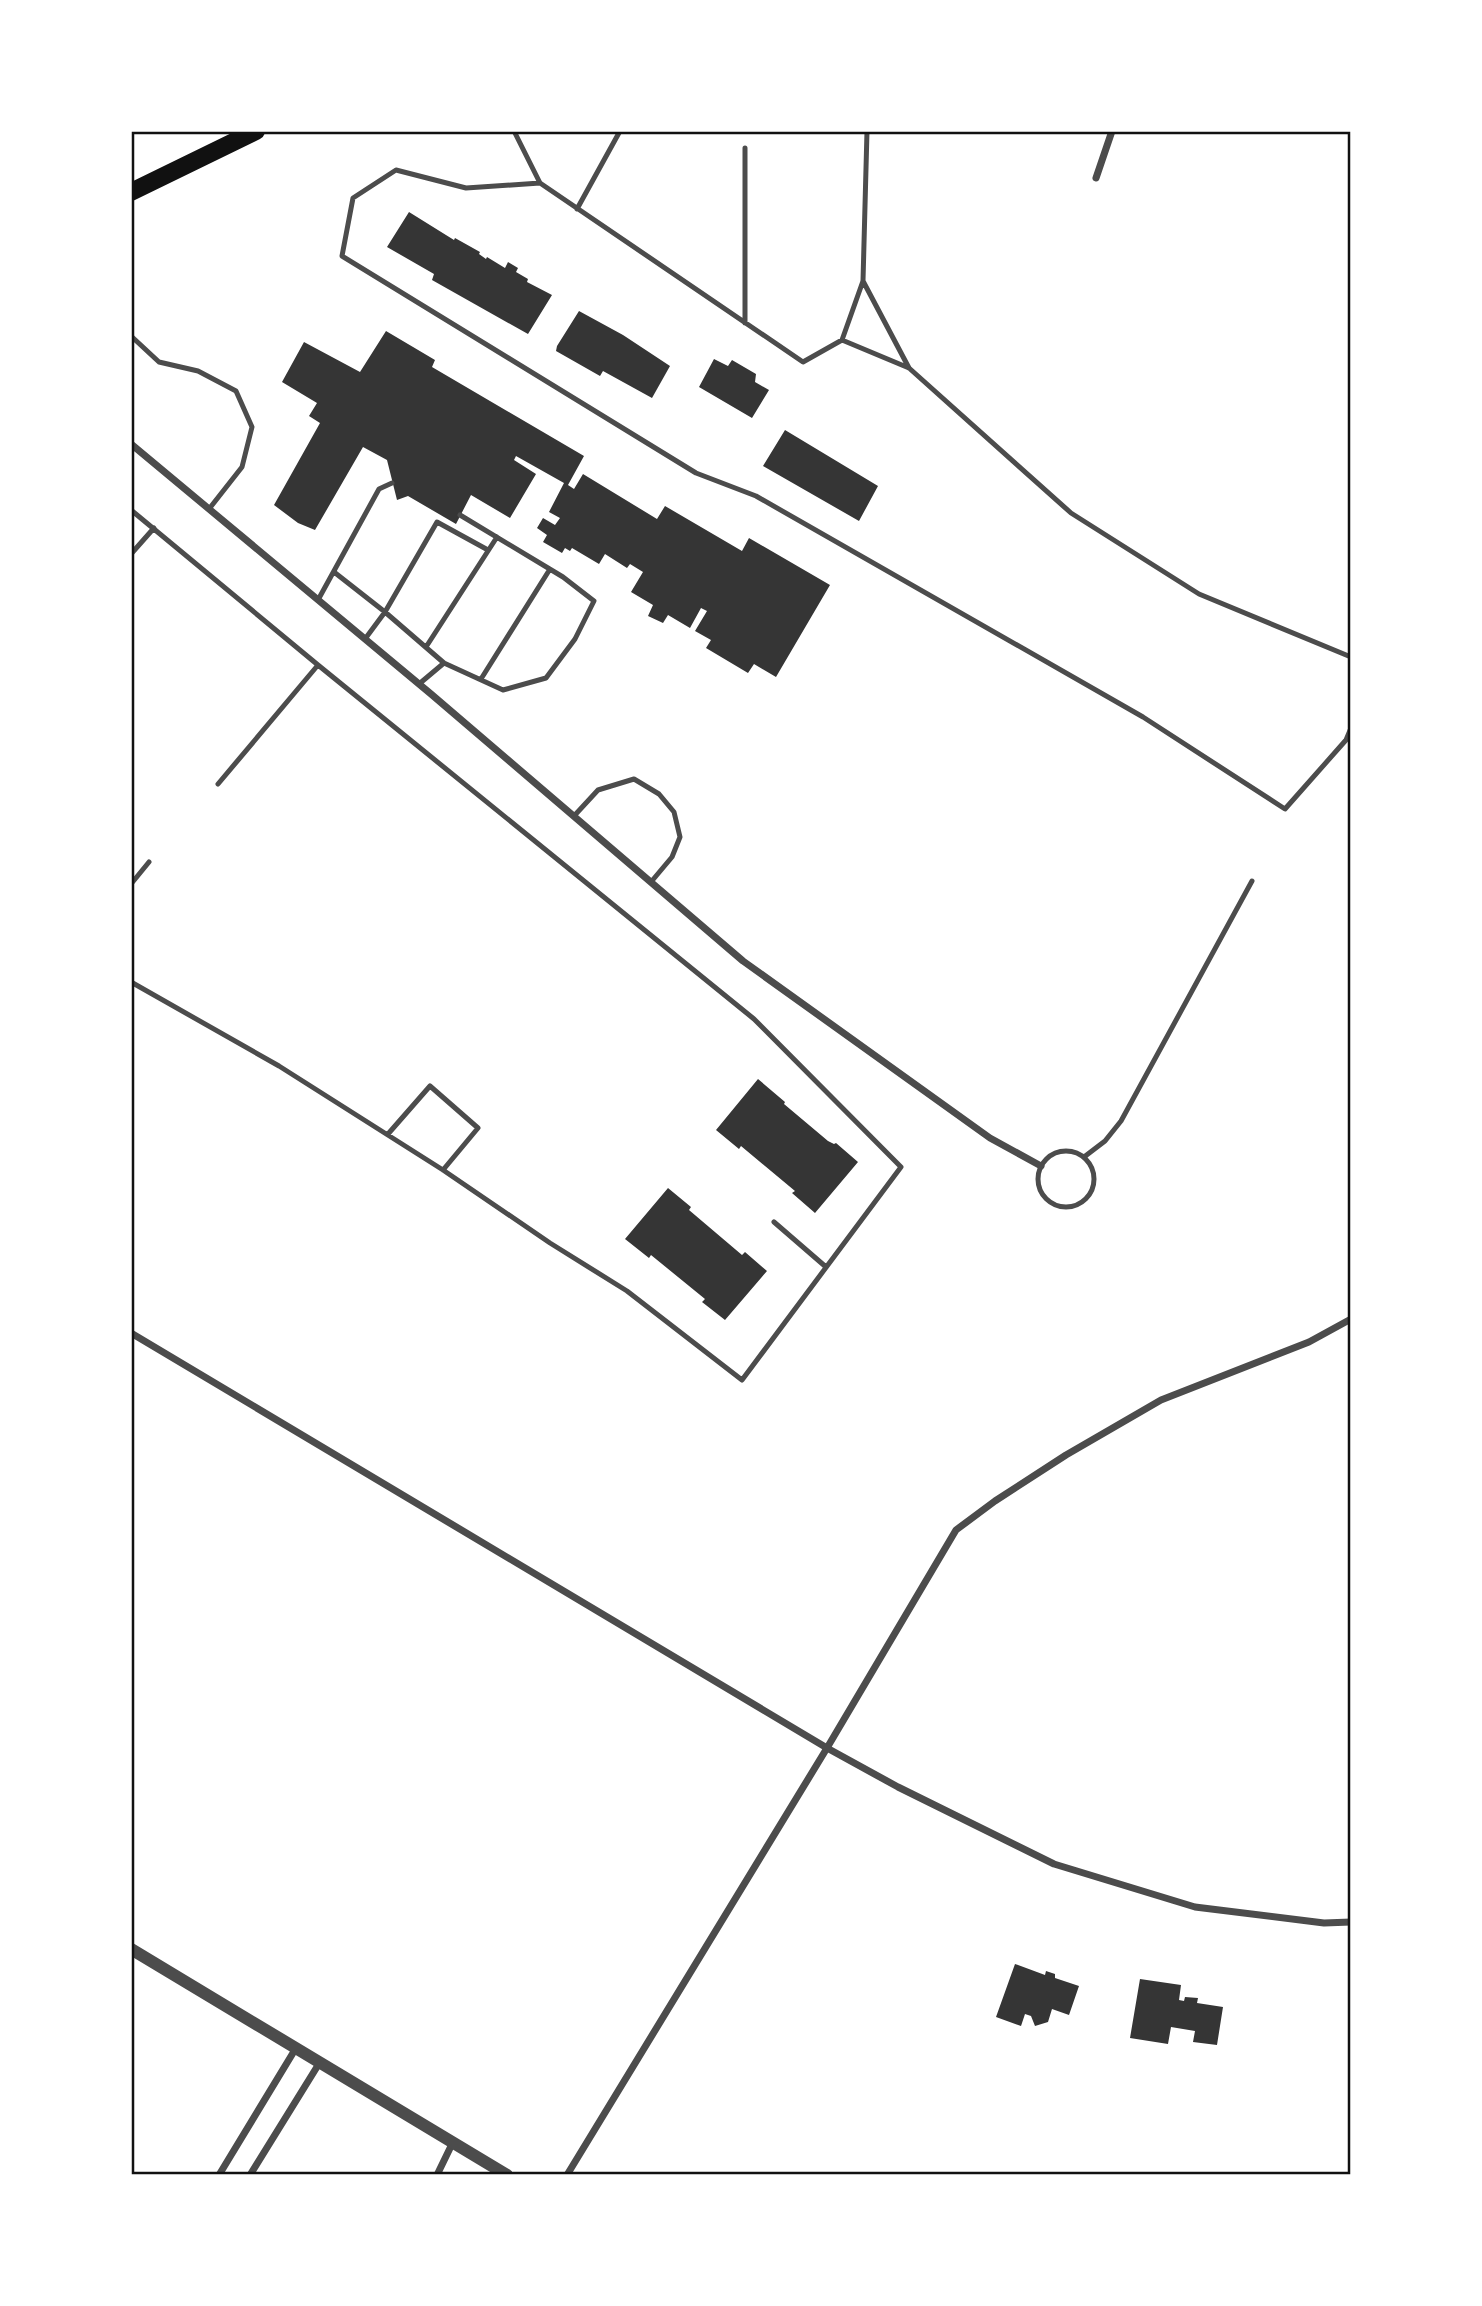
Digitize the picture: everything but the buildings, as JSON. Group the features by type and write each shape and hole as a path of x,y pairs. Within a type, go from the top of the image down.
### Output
{"main road":[{"path":"131,192 256,131"}],"street":[{"path":"1096,178 1112,131"},
{"path":"131,444 419,684 743,961 990,1138 1041,1166"},
{"path":"568,2175 956,1530 1066,1455 1161,1400 1309,1342 1351,1319"},
{"path":"131,1333 827,1748 898,1787 1054,1864 1195,1907 1324,1923 1351,1922"},
{"path":"131,1948 507,2175"},
{"path":"219,2175 296,2048"},
{"path":"250,2175 320,2062"},
{"path":"437,2175 453,2142"}],"lane":[{"path":"514,131 540,183 803,362 842,340 863,281 867,131"},
{"path":"577,209 620,131"},
{"path":"745,148 746,323"},
{"path":"540,183 466,188 396,170 353,198 342,256 696,473 756,496 1143,717 1285,808 1346,740 1351,728"},
{"path":"863,281 909,368"},
{"path":"131,336 159,362 198,371 236,391 252,427 242,467 209,509"},
{"path":"842,340 909,368 1071,513 1199,594 1351,657"},
{"path":"318,600 379,489 393,483"},
{"path":"131,510 754,1019 901,1167 742,1380 627,1291 550,1243 388,1134 279,1066 131,982"},
{"path":"334,572 386,612 444,663 503,690 545,678 575,639 594,601 550,569 460,515"},
{"path":"365,639 386,612 437,522 488,550"},
{"path":"131,554 154,528"},
{"path":"426,647 496,537"},
{"path":"481,679 550,569"},
{"path":"419,684 444,663"},
{"path":"218,784 318,665"},
{"path":"574,816 598,790 634,779 659,794 674,812 680,837 672,858 651,882"},
{"path":"131,884 149,862"},
{"path":"1084,1157 1105,1141 1121,1121 1252,881"},
{"path":"388,1134 430,1086 478,1128 443,1170"},
{"path":"1074,1152 1084,1157 1091,1165 1094,1181 1088,1196 1075,1205 1059,1205 1045,1196 1038,1182 1041,1166 1053,1154 1074,1152"},
{"path":"774,1222 826,1267"}]}
